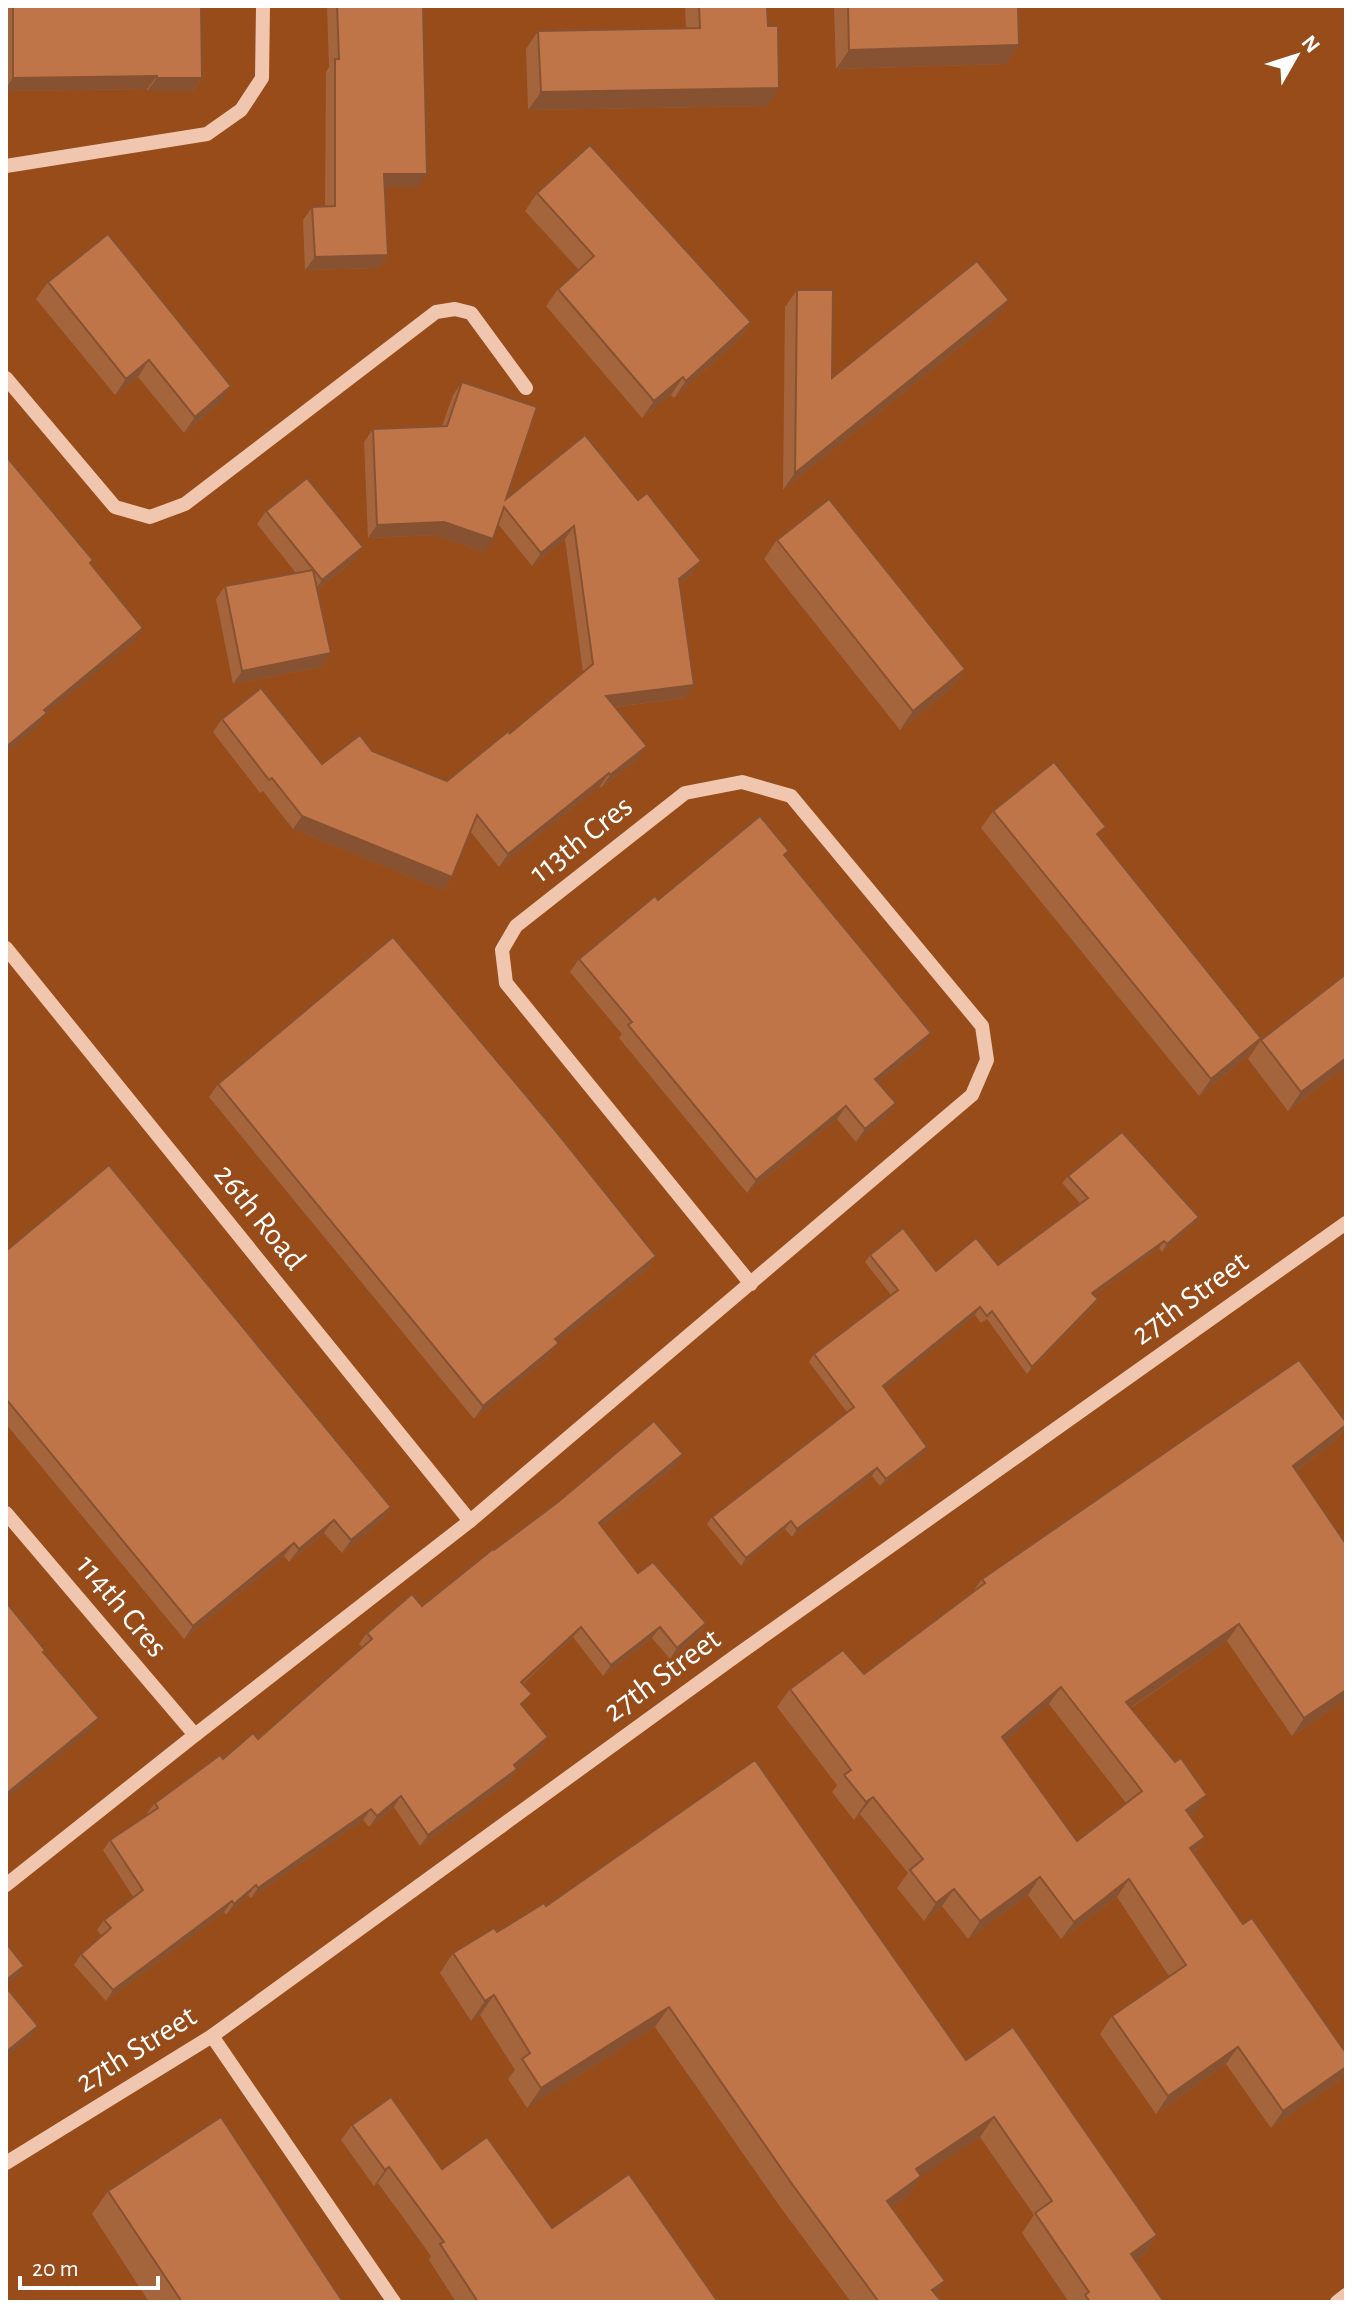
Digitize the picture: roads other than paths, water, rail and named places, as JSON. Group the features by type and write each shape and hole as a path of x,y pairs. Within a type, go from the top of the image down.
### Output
{"street":[{"path":"6,166 207,134 241,110 262,78 263,6"},
{"path":"6,378 115,507 150,517 185,504 436,312 455,309 471,313 526,388"},
{"name":"113th Cres","path":"742,782 791,796 982,1026 987,1060 972,1095 751,1284 506,983 502,950 516,926 685,793 742,782"},
{"name":"26th Road","path":"6,948 470,1521"},
{"name":"27th Street","path":"6,2163 212,2036 737,1655 1346,1223"},
{"path":"6,1885 470,1521 751,1284"},
{"name":"114th Cres","path":"6,1513 195,1735"},
{"path":"212,2036 394,2302"},
{"path":"1337,2302 1346,2295"}]}
